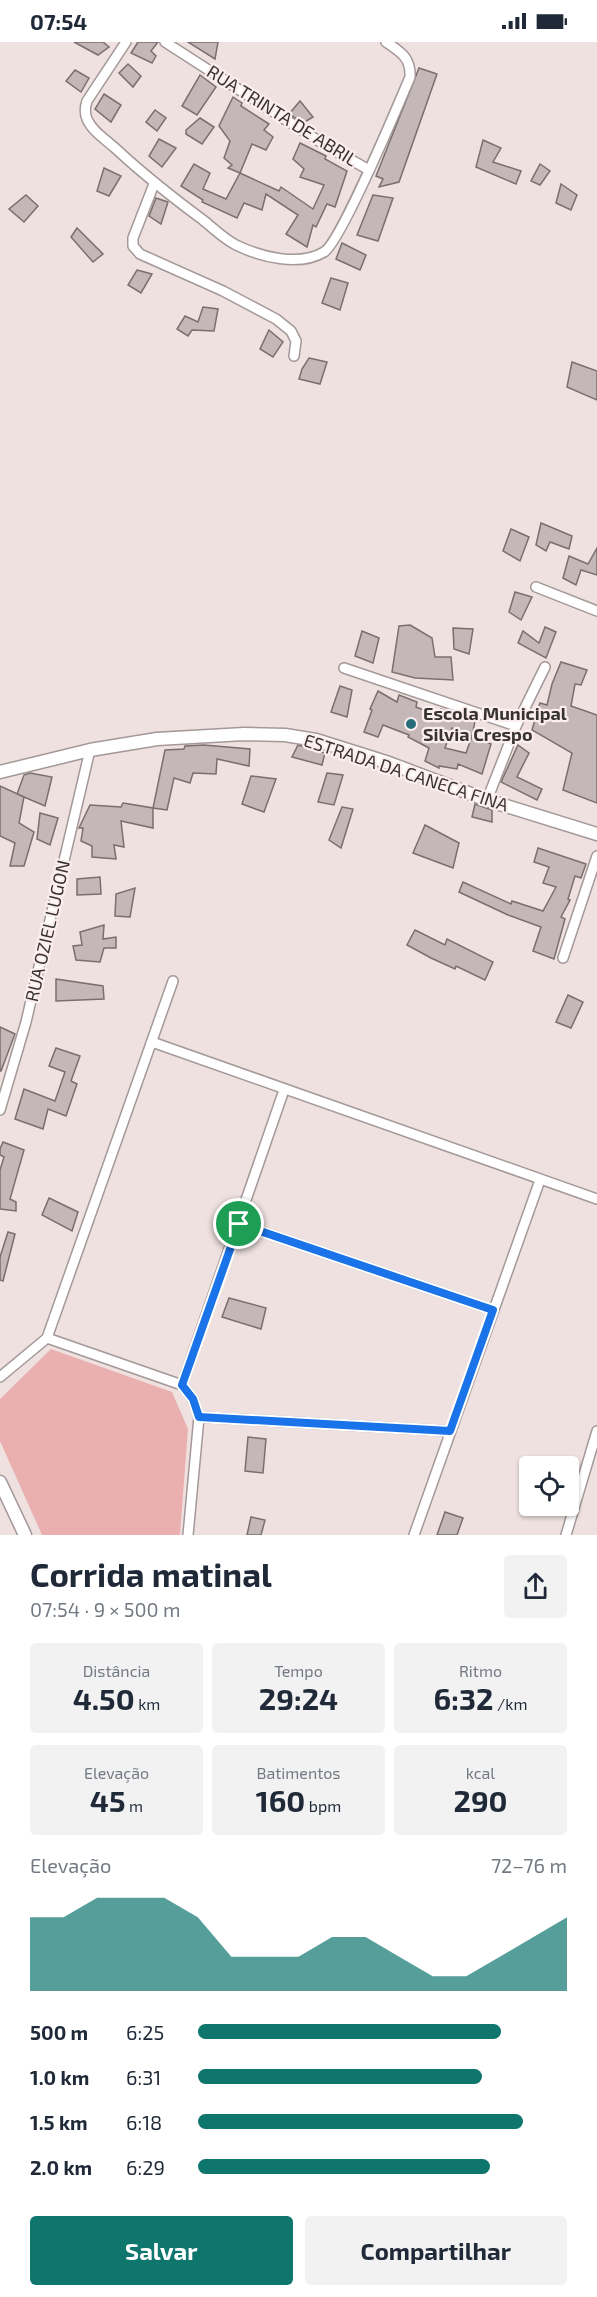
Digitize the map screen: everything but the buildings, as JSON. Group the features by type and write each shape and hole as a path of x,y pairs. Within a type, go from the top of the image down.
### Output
{"street":[{"path":"126,42 84,109 86,118 95,130 154,184 234,244 279,258 305,259 326,251 369,170 410,77 407,58 386,42"},
{"name":"RUA TRINTA DE ABRIL","path":"165,42 325,145 369,170"},
{"path":"154,184 133,238 133,246 140,254 223,291 276,319 291,331 296,341 294,356"},
{"path":"536,587 597,611"},
{"path":"487,800 516,726 545,667"},
{"path":"344,668 516,726"},
{"name":"ESTRADA DA CANECA FINA","path":"0,772 90,750 185,736 244,734 302,737 388,763 487,800 597,834"},
{"name":"RUA OZIEL LUGON","path":"0,1110 26,1022 90,750"},
{"path":"563,958 597,856"},
{"path":"0,1377 47,1338 173,981"},
{"path":"152,1042 597,1199"},
{"path":"182,1385 284,1090"},
{"path":"414,1535 540,1180"},
{"path":"239,1224 493,1310"},
{"path":"47,1338 182,1385 193,1399 199,1417 188,1535"},
{"path":"199,1417 450,1431"},
{"path":"567,1535 597,1431"},
{"path":"0,1482 26,1535"}],"shaded area":[{"path":"51,1349 172,1392 188,1429 180,1535 42,1535 0,1441 0,1399"}],"place":[{"name":"Escola Municipal Silvia Crespo","path":"411,724"}],"route":[{"path":"239,1224 493,1310 450,1431 199,1417 188,1389 182,1385 239,1224"}]}
